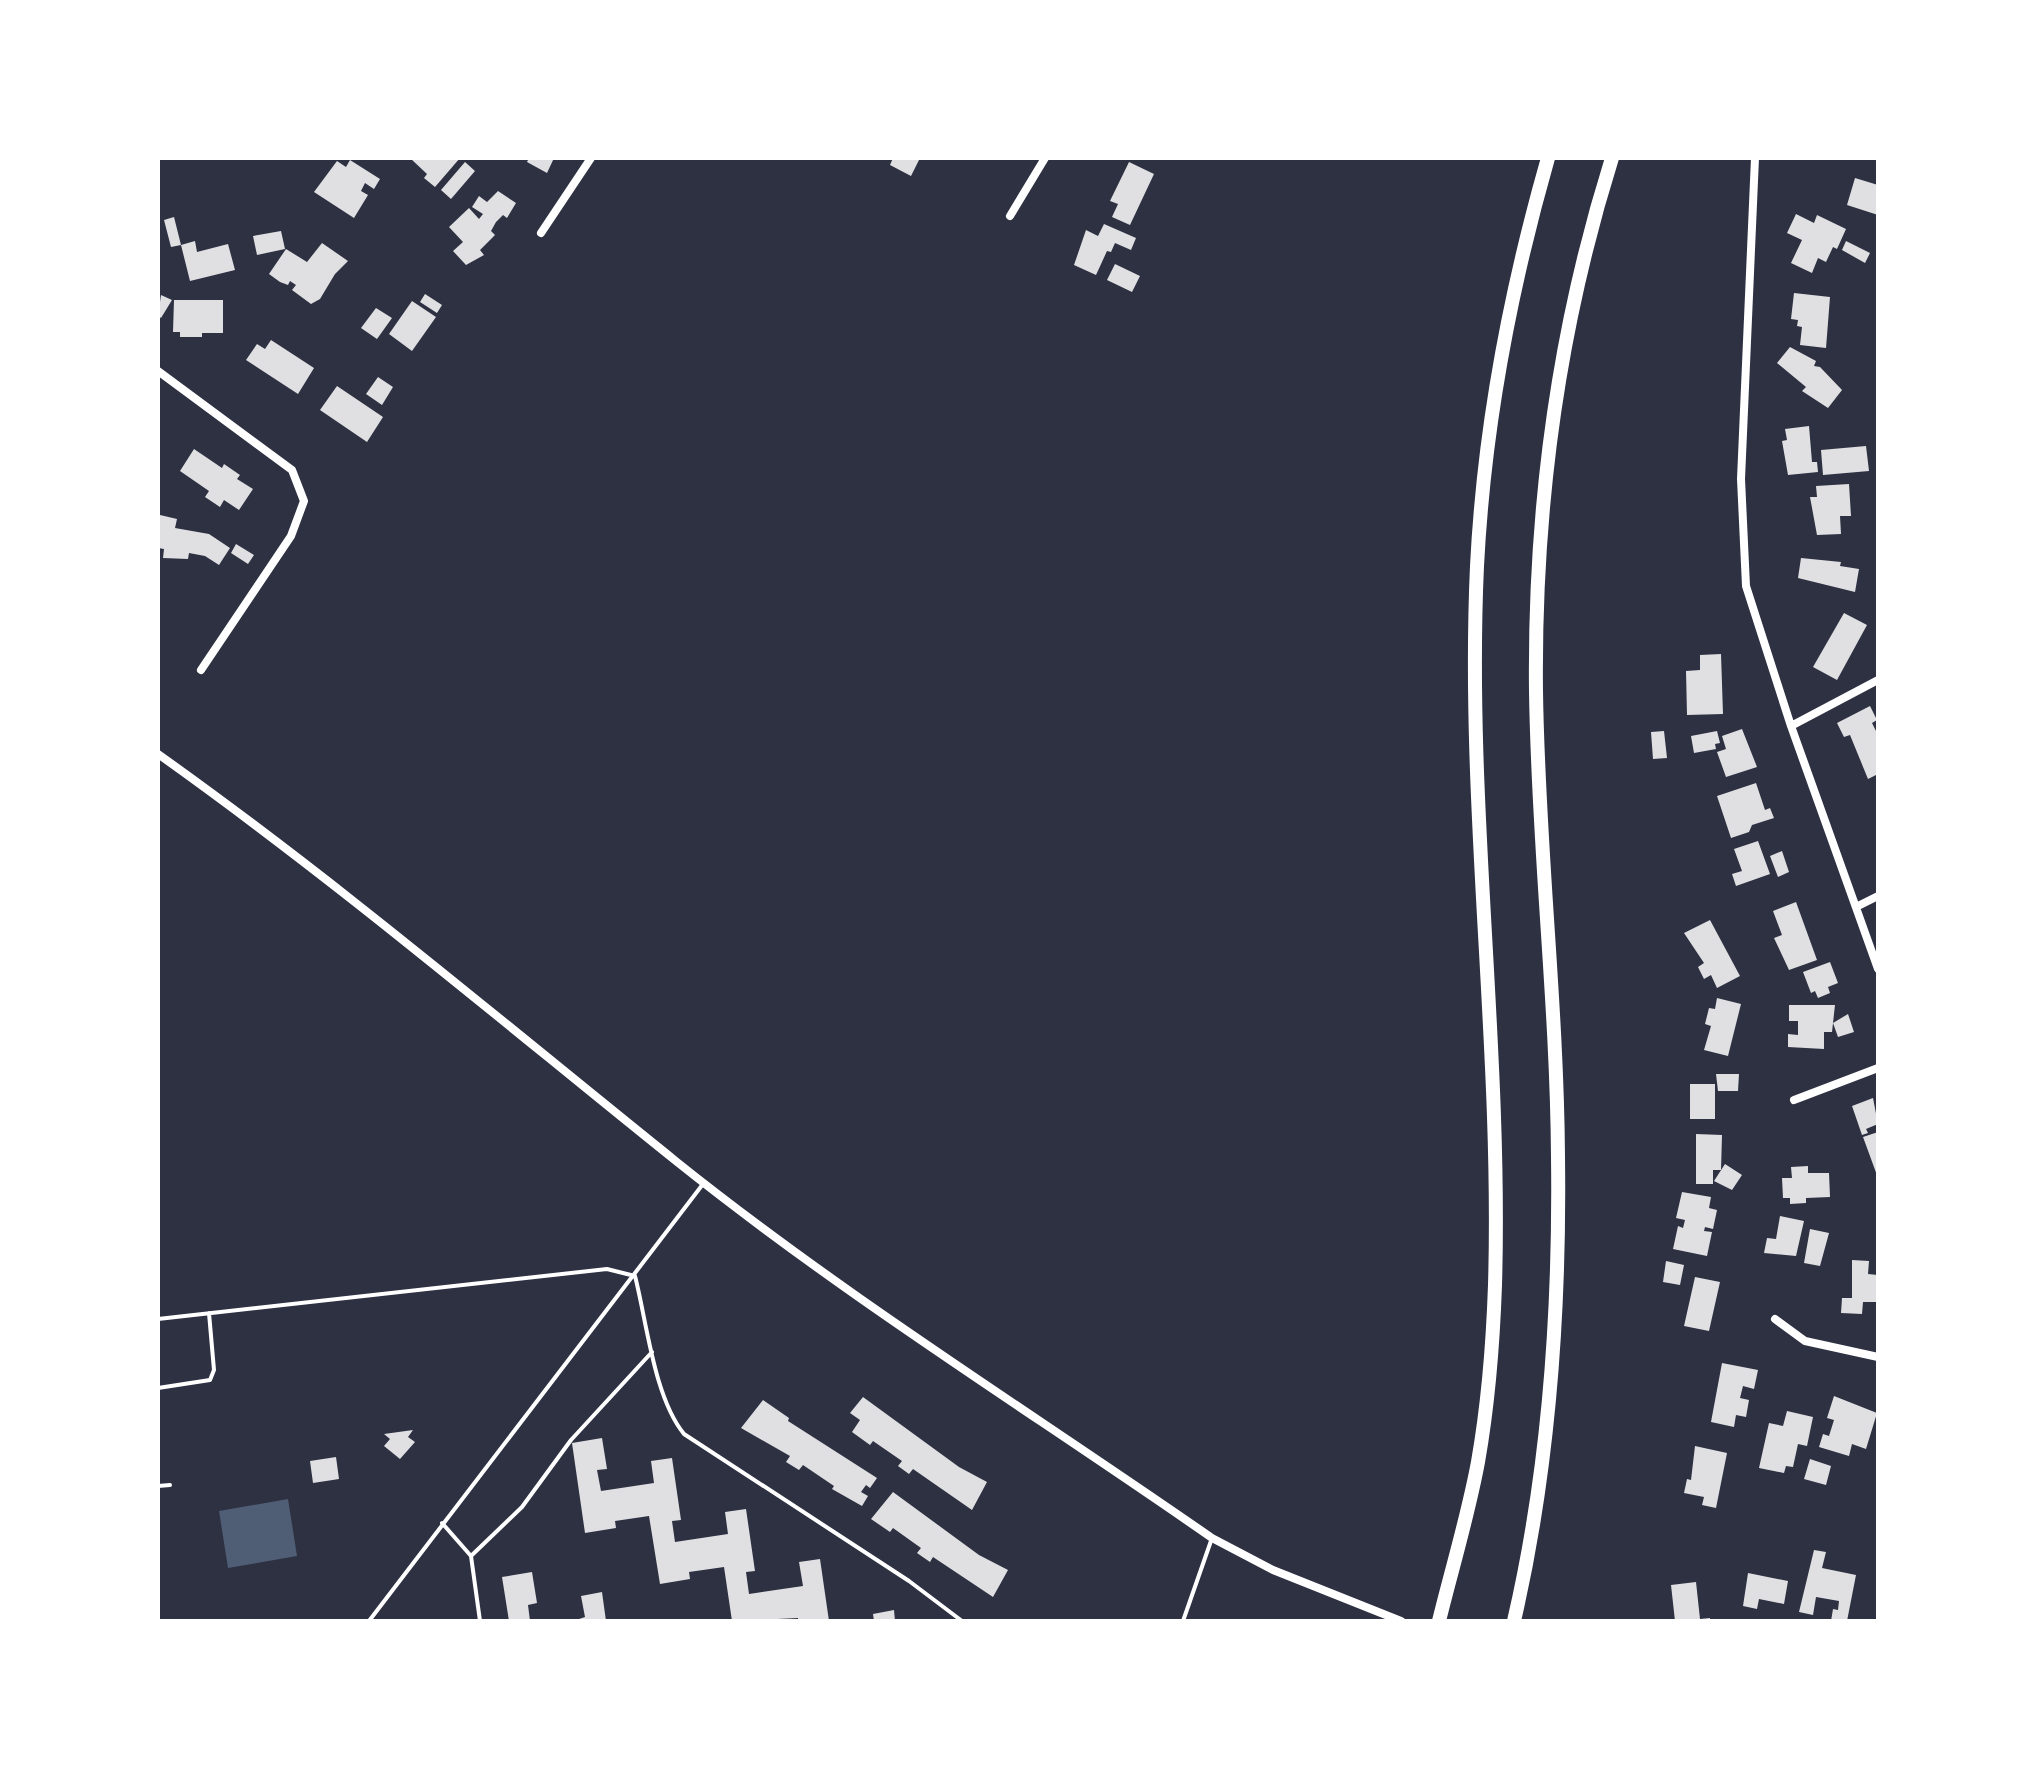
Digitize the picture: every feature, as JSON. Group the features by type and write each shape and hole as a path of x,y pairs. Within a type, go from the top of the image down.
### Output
{"highway":[{"path":"1439,1621 1478,1461 1495,1286 1495,1138 1476,709 1478,553 1496,384 1513,294 1548,158"},
{"path":"1514,1621 1542,1460 1557,1309 1559,1155 1540,820 1536,688 1539,565 1547,464 1562,360 1585,254 1612,158"}],"street":[{"path":"541,233 591,158"},
{"path":"1010,216 1045,158"},
{"path":"1755,158 1741,479 1743,560 1754,612 1791,726 1878,969"},
{"path":"158,371 292,470 304,501 291,536 201,670"},
{"path":"1791,726 1878,680"},
{"path":"158,754 281,842 704,1182 817,1268 1212,1538 1273,1570 1401,1621"},
{"path":"1856,907 1878,896"},
{"path":"1794,1100 1878,1068"},
{"path":"1775,1319 1805,1341 1878,1357"}],"lane":[{"path":"369,1621 704,1182"},
{"path":"158,1319 607,1269 635,1276"},
{"path":"635,1276 662,1393 671,1418 684,1434 909,1581 962,1621"},
{"path":"158,1388 210,1380 214,1370 209,1313"},
{"path":"471,1556 522,1507 571,1440 653,1351"},
{"path":"158,1486 170,1485"},
{"path":"442,1523 471,1556 480,1621"},
{"path":"1183,1621 1212,1538"}],"water":[{"path":"288,1499 297,1556 228,1568 219,1511"}],"building":[{"path":"410,158 460,158 435,187 424,178 427,174"},
{"path":"529,158 554,158 547,173 527,162"},
{"path":"893,158 920,158 911,176 890,165"},
{"path":"350,160 380,179 374,189 365,183 361,191 368,195 354,218 314,192 337,161 346,167"},
{"path":"465,162 475,171 451,199 441,190"},
{"path":"1129,162 1154,174 1130,225 1112,217 1118,204 1110,201"},
{"path":"1855,178 1878,185 1878,215 1847,205"},
{"path":"498,191 516,203 507,218 503,215 496,222 491,231 495,235 480,250 484,255 466,265 453,251 463,242 449,227 469,208 479,219 483,214 472,207 479,196 487,202"},
{"path":"1796,214 1814,223 1817,215 1846,229 1837,249 1833,247 1826,262 1818,258 1812,273 1791,263 1802,240 1787,233"},
{"path":"174,217 181,245 171,247 164,220"},
{"path":"1104,224 1136,238 1131,250 1115,243 1111,252 1107,251 1096,275 1074,265 1086,230 1098,236"},
{"path":"281,231 285,249 257,255 253,236"},
{"path":"195,241 197,252 228,244 235,270 190,281 181,245"},
{"path":"1846,241 1870,253 1865,263 1842,250"},
{"path":"322,243 348,261 335,274 320,299 311,304 292,290 296,285 290,281 288,285 280,282 269,274 286,249 307,262"},
{"path":"1115,264 1140,276 1132,292 1107,280"},
{"path":"1794,293 1830,297 1826,348 1800,345 1802,327 1797,326 1798,320 1791,319"},
{"path":"425,294 442,305 437,313 420,302"},
{"path":"161,295 172,300 161,318 158,316"},
{"path":"174,300 223,300 223,333 180,337 180,332 173,332"},
{"path":"412,301 436,317 412,351 389,334"},
{"path":"376,308 392,318 377,339 361,328"},
{"path":"271,340 314,368 298,394 246,360 257,344 265,349"},
{"path":"1790,347 1816,361 1814,366 1820,367 1842,390 1828,408 1802,391 1806,387 1777,363"},
{"path":"378,377 393,387 382,405 366,394"},
{"path":"337,386 383,417 367,442 320,410"},
{"path":"1809,426 1812,462 1817,462 1818,472 1788,475 1782,441 1787,440 1785,429"},
{"path":"1866,446 1869,471 1823,475 1821,450"},
{"path":"194,449 222,468 224,464 240,475 237,479 253,489 239,510 224,500 220,507 205,497 209,491 180,471"},
{"path":"1849,484 1851,516 1840,516 1841,534 1817,535 1810,497 1817,497 1816,486"},
{"path":"160,515 177,519 175,528 209,534 230,548 219,565 205,556 189,553 188,559 163,558 164,549 158,548"},
{"path":"236,544 254,555 248,564 231,553"},
{"path":"1801,558 1841,562 1840,566 1859,569 1855,592 1798,578"},
{"path":"1844,613 1867,625 1837,680 1813,667"},
{"path":"1721,654 1723,714 1687,715 1686,671 1700,670 1700,655"},
{"path":"1870,706 1877,720 1872,723 1878,735 1878,774 1868,779 1850,735 1844,737 1837,723"},
{"path":"1742,729 1757,767 1726,777 1717,752 1726,749 1722,736"},
{"path":"1664,731 1667,758 1653,759 1651,732"},
{"path":"1717,731 1720,743 1715,744 1716,749 1694,753 1691,736"},
{"path":"1756,783 1765,810 1770,808 1774,818 1752,825 1749,832 1731,838 1717,796"},
{"path":"1758,841 1770,874 1736,886 1732,874 1742,871 1734,849"},
{"path":"1782,851 1789,872 1778,877 1770,856"},
{"path":"1796,902 1817,960 1789,970 1774,938 1782,935 1773,911"},
{"path":"1710,920 1740,976 1717,988 1711,975 1704,979 1698,967 1704,963 1684,933"},
{"path":"1830,962 1838,983 1828,987 1830,993 1818,998 1815,991 1811,993 1803,972"},
{"path":"1717,998 1741,1004 1728,1056 1704,1050 1711,1026 1705,1024 1709,1008 1715,1009"},
{"path":"1789,1005 1835,1005 1832,1032 1824,1032 1824,1049 1788,1047 1788,1034 1798,1035 1798,1021 1789,1021"},
{"path":"1848,1014 1854,1032 1838,1037 1833,1023"},
{"path":"1716,1074 1739,1074 1738,1091 1718,1091"},
{"path":"1690,1084 1715,1084 1715,1119 1690,1119"},
{"path":"1873,1098 1878,1124 1866,1129 1868,1133 1862,1135 1852,1106"},
{"path":"1878,1132 1878,1178 1863,1137"},
{"path":"1696,1134 1722,1135 1721,1170 1713,1170 1713,1184 1696,1184"},
{"path":"1725,1164 1742,1175 1732,1190 1714,1181"},
{"path":"1808,1166 1808,1173 1829,1173 1830,1197 1806,1198 1806,1203 1790,1204 1790,1198 1783,1198 1782,1178 1792,1178 1791,1167"},
{"path":"1682,1192 1711,1197 1709,1208 1717,1210 1713,1229 1705,1227 1704,1231 1712,1232 1707,1256 1673,1249 1678,1226 1683,1228 1685,1220 1676,1218"},
{"path":"1780,1216 1804,1221 1796,1256 1764,1253 1767,1238 1776,1239"},
{"path":"1810,1229 1829,1233 1820,1266 1804,1263"},
{"path":"1852,1260 1869,1261 1868,1274 1878,1275 1878,1302 1863,1302 1862,1314 1841,1313 1842,1298 1852,1298"},
{"path":"1666,1261 1684,1265 1680,1285 1663,1282"},
{"path":"1695,1277 1720,1282 1709,1331 1684,1326"},
{"path":"1722,1363 1758,1370 1754,1389 1743,1386 1740,1398 1749,1400 1746,1417 1736,1415 1734,1427 1711,1422"},
{"path":"1834,1396 1877,1413 1866,1449 1852,1444 1849,1456 1819,1447 1823,1434 1829,1436 1834,1420 1827,1418"},
{"path":"863,1397 959,1467 987,1482 972,1510 913,1469 909,1474 898,1466 902,1461 873,1441 870,1445 852,1432 860,1420 850,1413"},
{"path":"763,1400 789,1418 788,1421 877,1478 870,1488 866,1485 861,1492 868,1496 862,1506 832,1489 834,1486 803,1465 799,1470 786,1462 790,1456 741,1428"},
{"path":"1787,1411 1813,1417 1807,1446 1798,1444 1793,1467 1786,1466 1784,1473 1759,1468 1769,1423 1783,1426"},
{"path":"413,1430 408,1437 415,1442 400,1459 384,1446 390,1439 384,1434"},
{"path":"602,1438 607,1469 597,1470 601,1491 654,1483 651,1461 672,1458 681,1520 672,1521 675,1542 728,1534 725,1512 746,1509 755,1571 746,1572 749,1594 803,1586 799,1562 820,1559 829,1621 798,1621 798,1618 732,1621 724,1567 689,1572 690,1579 660,1584 649,1516 615,1521 616,1528 585,1533 572,1443"},
{"path":"1695,1446 1727,1453 1716,1508 1702,1505 1704,1497 1684,1493 1687,1479 1691,1480"},
{"path":"336,1457 339,1479 313,1483 310,1461"},
{"path":"1810,1459 1831,1466 1826,1485 1804,1479"},
{"path":"893,1492 979,1555 1008,1570 993,1597 933,1557 930,1562 917,1553 921,1548 893,1528 890,1532 871,1519"},
{"path":"1814,1550 1826,1552 1822,1568 1856,1575 1847,1621 1831,1621 1833,1609 1838,1610 1839,1601 1816,1597 1813,1615 1799,1612"},
{"path":"532,1572 537,1603 528,1605 530,1621 509,1621 502,1577"},
{"path":"1748,1573 1788,1581 1784,1604 1759,1599 1757,1609 1743,1606"},
{"path":"1696,1582 1700,1619 1710,1618 1710,1621 1675,1621 1671,1585"},
{"path":"602,1592 606,1621 573,1621 585,1617 581,1596"},
{"path":"894,1610 895,1621 874,1621 873,1614"}]}
